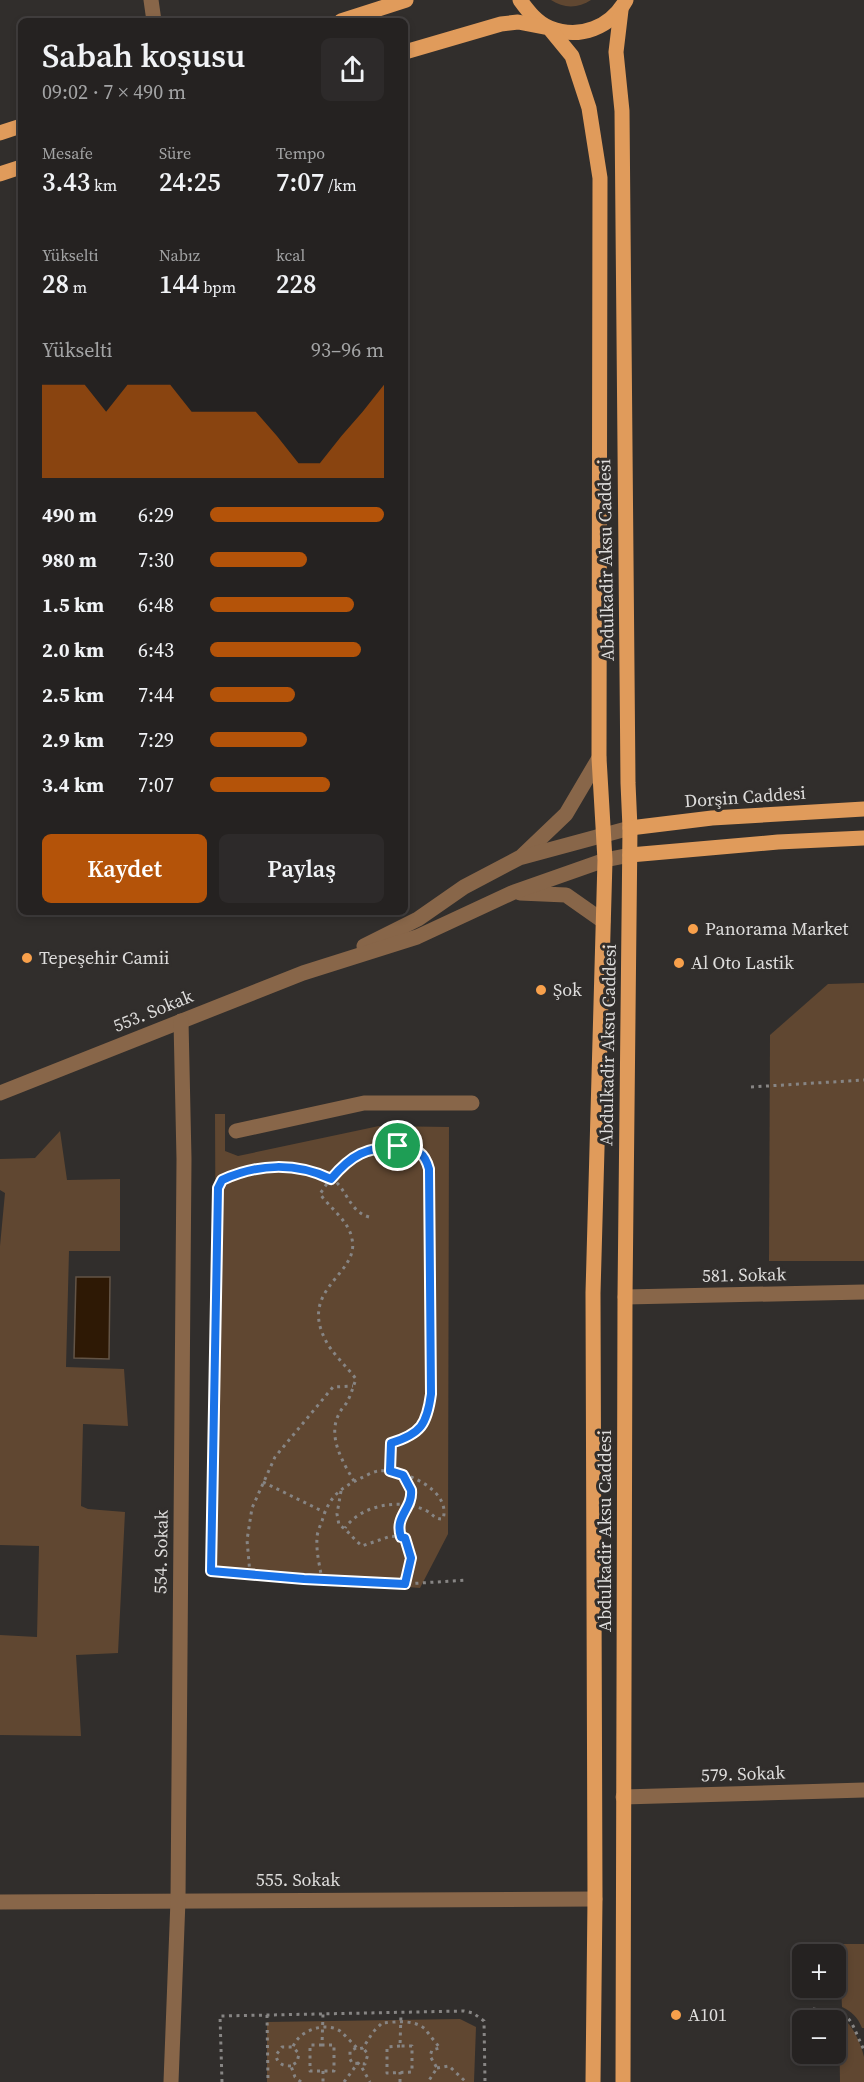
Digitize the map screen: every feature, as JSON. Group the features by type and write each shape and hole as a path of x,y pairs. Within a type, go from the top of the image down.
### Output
{"main road":[{"path":"350,18 406,0"},
{"name":"Abdulkadir Aksu Caddesi","path":"520,0 532,16 549,28 572,56 589,108 600,178 599,758 605,860 593,1293 595,1899 593,2082"},
{"path":"408,51 501,24 518,22 569,33 589,31 606,23 623,5"},
{"name":"Abdulkadir Aksu Caddesi","path":"623,5 615,52 622,111 630,828 625,1297 623,2082"},
{"path":"0,133 18,127"},
{"path":"0,174 18,168"},
{"name":"Dorşin Caddesi","path":"630,828 712,818 864,809"},
{"path":"630,855 864,837"}],"street":[{"path":"151,0 154,18"},
{"path":"519,858 560,821 572,806 599,758"},
{"path":"321,968 418,920 464,887 519,858 630,828"},
{"path":"321,968 417,937 514,892 605,860 630,855"},
{"path":"514,892 566,895 603,921"},
{"name":"553. Sokak","path":"0,1093 303,973 321,968"},
{"name":"554. Sokak","path":"171,2082 178,1900 184,1171 181,1021"},
{"path":"236,1131 364,1103 472,1103"},
{"name":"581. Sokak","path":"625,1297 864,1292"},
{"name":"579. Sokak","path":"623,1797 864,1790"},
{"name":"555. Sokak","path":"0,1902 595,1899"}],"path":[{"path":"751,1087 864,1080"},
{"path":"354,1481 343,1462 336,1443 335,1429 338,1415 356,1379 325,1340 320,1324 319,1308 322,1295 346,1266 353,1251 352,1239 346,1224 320,1194 342,1166 358,1154 376,1148 398,1146 416,1150 426,1157 429,1169 431,1394 429,1411 423,1426 413,1435 391,1443 390,1471"},
{"path":"369,1216 360,1214 336,1182 303,1168 270,1166 239,1172 222,1180 218,1188 211,1571 405,1584 467,1580"},
{"path":"250,1574 247,1540 252,1508 274,1457 333,1387 353,1386"},
{"path":"322,1580 317,1538 324,1512 335,1494 354,1481 376,1471 390,1471 403,1475 432,1488 445,1514 443,1519 434,1518 428,1512 409,1504 373,1508 357,1516 345,1528"},
{"path":"401,1537 398,1524 409,1504 411,1490 403,1475"},
{"path":"263,1482 324,1512"},
{"path":"342,1489 337,1514 339,1525 345,1528 351,1538 362,1546 391,1536 405,1538 411,1558 405,1584"},
{"path":"813,2009 841,2012 857,2032 864,2050"},
{"path":"222,2082 220,2016 464,2011 484,2021 485,2082"},
{"path":"400,2013 400,2046"},
{"path":"322,2045 323,2014"},
{"path":"267,2015 268,2082"},
{"path":"363,2048 382,2023 400,2022 416,2025 425,2030 440,2048 432,2050 430,2056 437,2068"},
{"path":"293,2047 297,2038 303,2033 332,2028 339,2030 357,2048"},
{"path":"857,2032 864,2033"},
{"path":"310,2045 322,2045 334,2045 334,2071 310,2071 310,2045"},
{"path":"400,2046 412,2046 412,2072 387,2073 387,2047 400,2046"},
{"path":"282,2047 293,2047 299,2054 297,2062 291,2066 284,2066 277,2060 278,2050 282,2047"},
{"path":"355,2047 363,2048 368,2054 365,2064 352,2063 349,2055 355,2047"},
{"path":"268,2057 277,2057"},
{"path":"344,2082 358,2063"},
{"path":"358,2063 370,2082"},
{"path":"291,2066 301,2082"},
{"path":"428,2082 437,2068 449,2066 466,2082"},
{"path":"323,2071 323,2082"},
{"path":"400,2072 400,2082"}],"shaded area":[{"path":"551,0 591,0 582,5 571,6 561,5"},
{"path":"864,983 864,1261 769,1261 770,1035 828,984"},
{"path":"215,1114 225,1114 225,1151 238,1156 379,1126 449,1127 448,1534 420,1588 217,1572"},
{"path":"60,1131 67,1180 120,1179 120,1251 69,1251 66,1367 124,1369 128,1426 83,1424 81,1506 88,1509 125,1512 118,1653 76,1655 81,1736 0,1735 0,1635 37,1637 39,1546 0,1545 0,1246 5,1193 0,1190 0,1159 35,1158"},
{"path":"76,1277 110,1277 109,1359 74,1358"},
{"path":"846,1944 864,1944 864,2028 854,2015 842,2007 842,1998 846,1998"},
{"path":"460,2019 476,2027 474,2082 267,2082 267,2022"},
{"path":"846,2021 861,2046 864,2057 864,2082 840,2082 840,2064 846,2064"}],"place":[{"name":"Panorama Market","path":"693,929"},
{"name":"Tepeşehir Camii","path":"27,958"},
{"name":"Al Oto Lastik","path":"679,963"},
{"name":"Şok","path":"541,990"},
{"name":"A101","path":"676,2015"}],"route":[{"path":"398,1146 416,1150 426,1157 429,1169 431,1394 429,1411 423,1426 413,1435 391,1443 390,1471 403,1475 412,1495 398,1524 401,1537 405,1538 408,1544 411,1558 405,1584 211,1571 218,1188 222,1180 239,1172 270,1166 303,1168 331,1179 342,1166 358,1154 376,1148 398,1146"}]}
